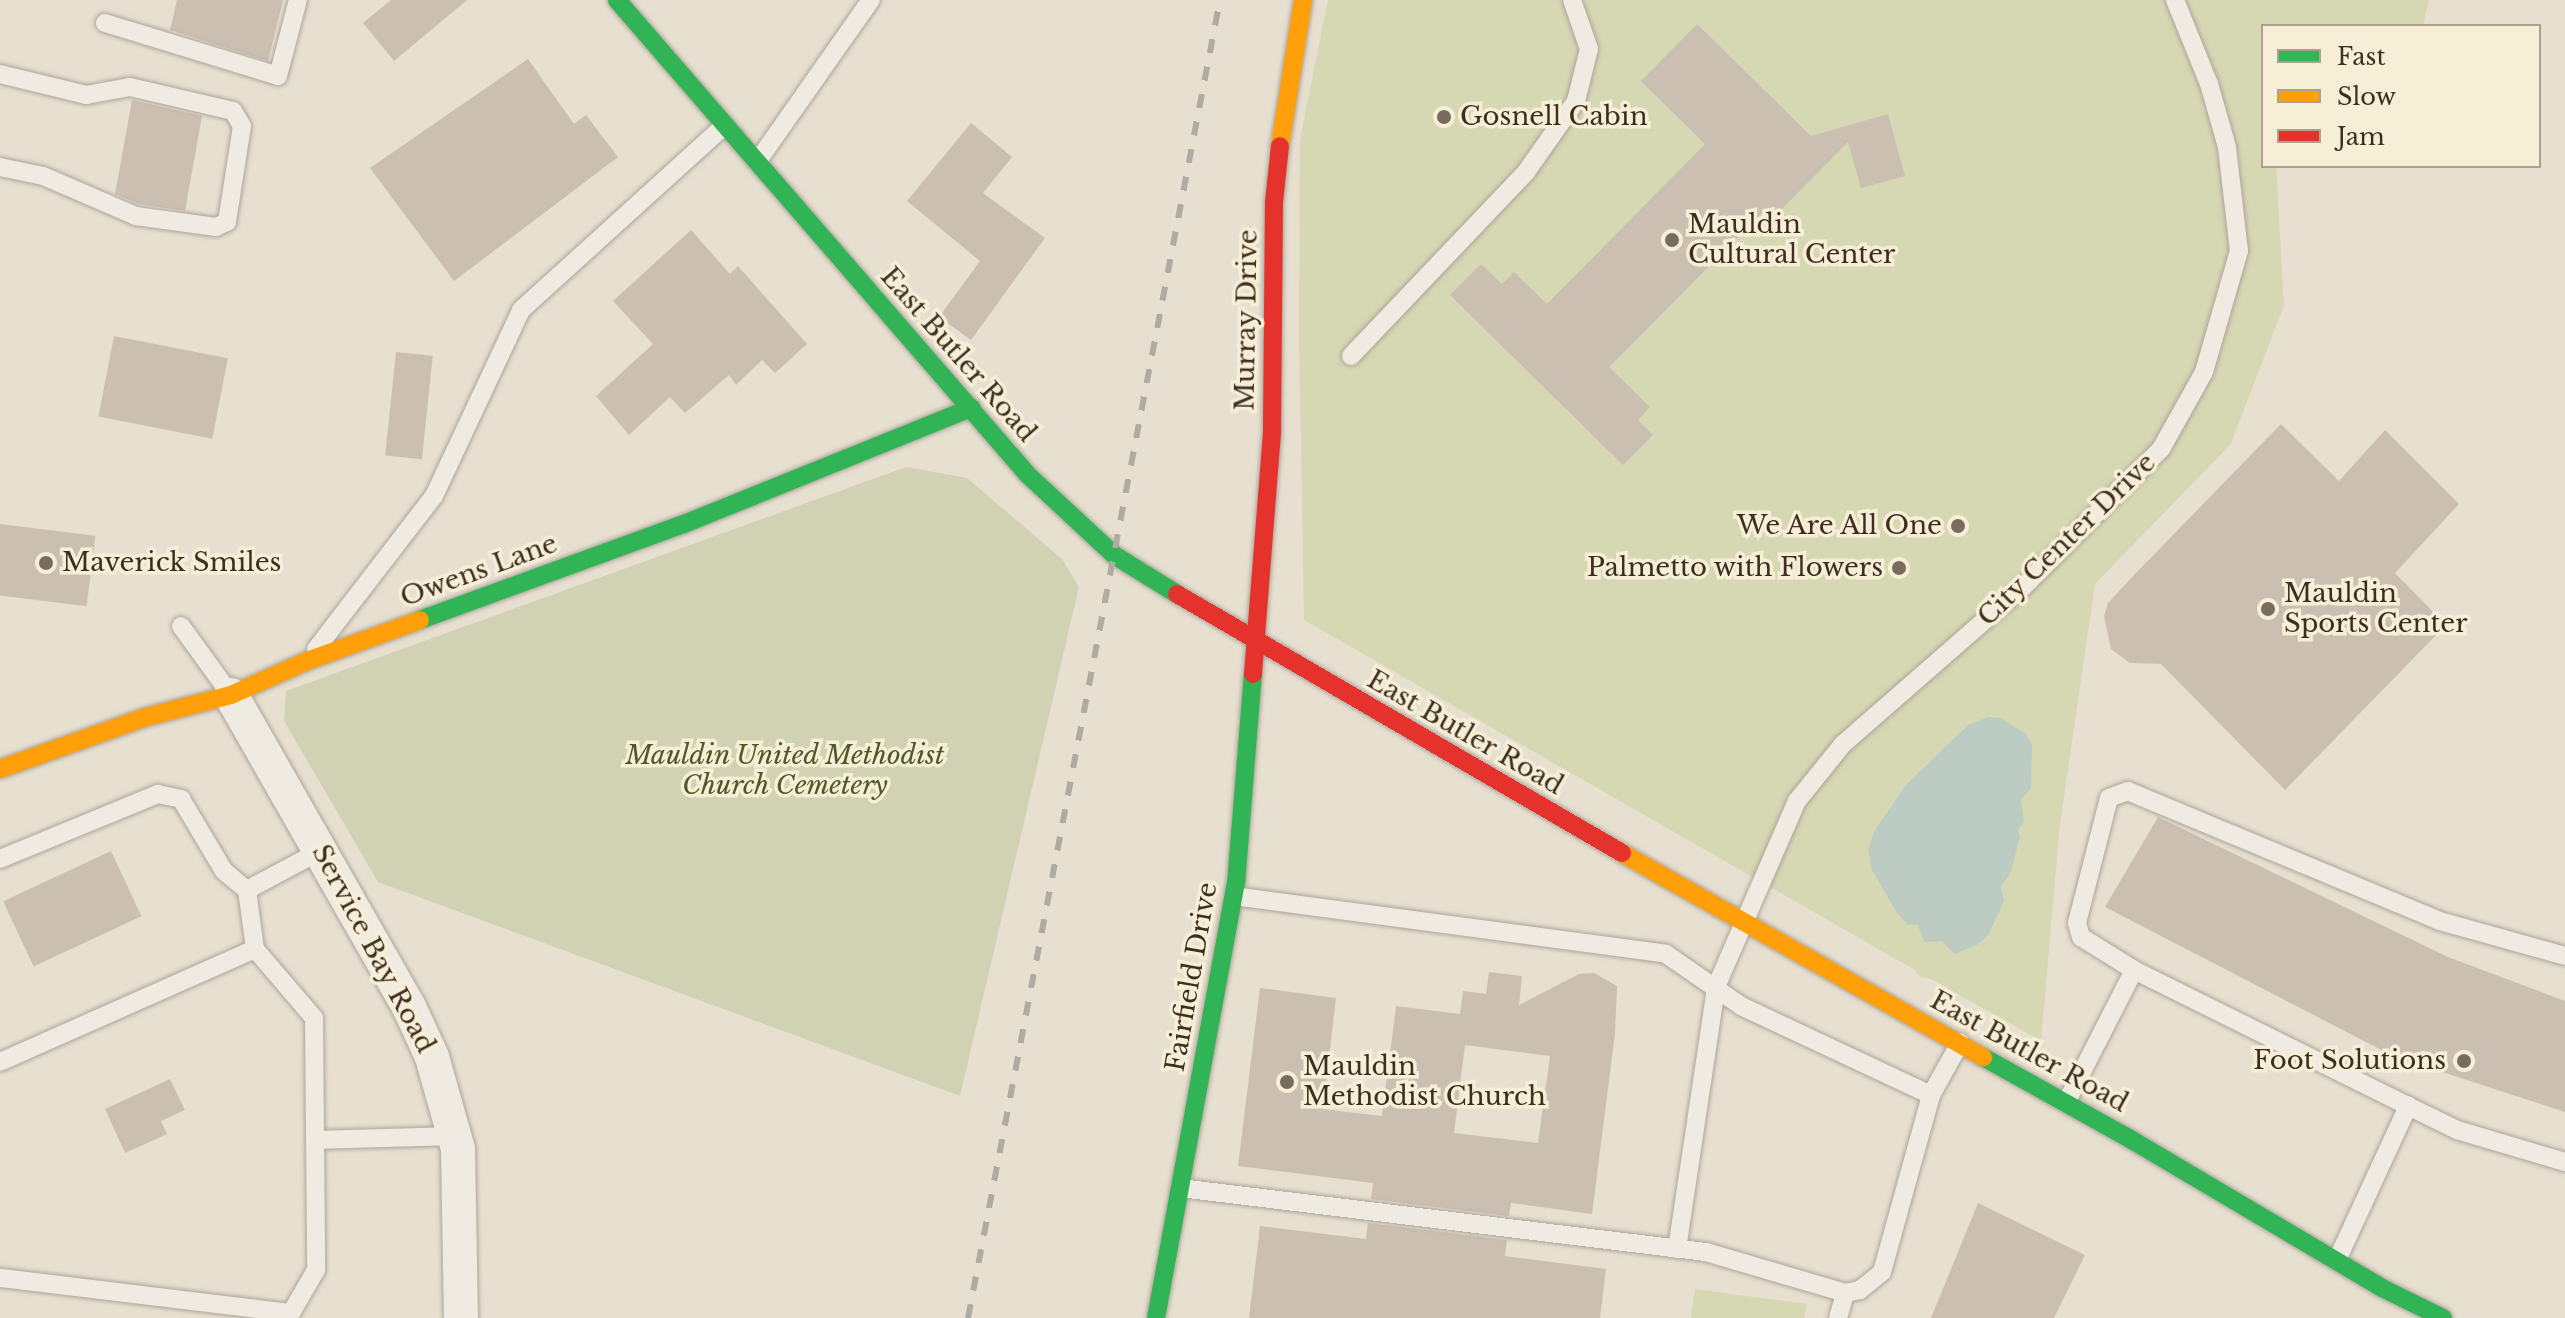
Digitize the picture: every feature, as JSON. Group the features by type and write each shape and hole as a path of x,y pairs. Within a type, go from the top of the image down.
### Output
{"street":[{"name":"East Butler Road","path":"617,0 1028,475 1114,555 1256,642 1743,923 2443,1318"},
{"name":"Murray Drive","path":"1256,642 1272,430 1274,202 1288,80 1303,0"},
{"name":"Owens Lane","path":"0,769 146,717 231,695 307,661 684,524 971,408"},
{"name":"Fairfield Drive","path":"1156,1318 1234,896 1256,642"},
{"name":"Service Bay Road","path":"231,695 409,1007 432,1057 455,1136 460,1187 461,1318"}],"lane":[{"path":"105,23 278,76 298,0"},
{"path":"757,162 871,0"},
{"path":"1351,356 1526,172 1576,101 1589,49 1572,0"},
{"name":"City Center Drive","path":"1677,1249 1716,987 1797,801 1843,744 2024,586 2161,449 2204,372 2239,251 2227,147 2209,84 2175,0"},
{"path":"0,74 86,95 130,87 233,111 242,126 227,222 216,227 136,216 43,176 0,167"},
{"path":"307,661 434,496 521,310 725,125"},
{"path":"181,626 231,695"},
{"path":"2565,956 2440,921 2128,791 2109,798 2077,923 2081,937 2134,970 2457,1130 2565,1162"},
{"path":"0,859 158,794 181,799 224,871 247,890 255,949 314,1018 316,1270 291,1313 0,1278"},
{"path":"247,890 320,851"},
{"path":"1234,896 1666,954 1741,1006 1931,1095"},
{"path":"0,1062 255,949"},
{"path":"2066,1103 2134,970"},
{"path":"1180,1188 1706,1252 1845,1293 1860,1290 1882,1272 1931,1095 1960,1043"},
{"path":"2337,1260 2408,1106"},
{"path":"315,1140 455,1136"},
{"path":"1838,1318 1845,1293"}],"green space":[{"path":"1328,0 2429,0 2423,24 2261,24 2261,168 2276,168 2284,305 2231,444 2095,584 2060,824 2041,1041 1931,979 1920,977 1915,970 1304,620 1299,335 1300,140"},
{"name":"Mauldin United Methodist Church Cemetery","path":"906,467 967,478 1062,559 1079,587 960,1096 378,882 284,721 286,691"},
{"path":"1695,1289 1807,1304 1804,1318 1691,1318"}],"shaded area":[{"path":"1989,717 2001,718 2026,734 2032,744 2031,788 2021,800 2024,822 2018,830 2020,837 2010,874 2001,886 2004,901 1999,912 1988,935 1977,945 1954,954 1942,941 1924,942 1918,925 1908,925 1897,913 1872,870 1868,849 1875,830 1905,786 1968,725"}],"building":[{"path":"177,0 283,0 268,61 170,30"},
{"path":"391,0 467,0 394,61 363,23"},
{"name":"Mauldin Cultural Center","path":"1697,24 1811,136 1888,114 1905,176 1861,188 1848,142 1774,217 1766,209 1609,367 1650,407 1638,420 1653,435 1623,465 1450,295 1481,264 1502,284 1514,272 1547,304 1705,144 1641,81"},
{"path":"528,59 574,124 586,115 618,157 454,281 370,168"},
{"path":"132,100 202,116 185,211 139,204 115,194"},
{"path":"971,123 1012,157 983,193 1045,238 971,340 939,317 980,261 907,201"},
{"path":"691,230 730,274 738,266 807,344 775,373 762,360 736,385 729,375 685,413 670,397 629,435 596,396 653,344 613,301"},
{"path":"114,336 228,358 212,439 98,416"},
{"path":"396,352 433,356 422,459 385,455"},
{"name":"Mauldin Sports Center","path":"2281,424 2339,481 2385,430 2459,504 2395,573 2446,625 2285,790 2161,664 2130,663 2111,649 2104,616 2108,603"},
{"name":"Maverick Smiles","path":"0,524 95,536 87,606 0,596"},
{"path":"2158,817 2448,957 2565,1001 2565,1112 2393,1056 2105,907"},
{"path":"111,851 141,916 34,967 3,901"},
{"name":"Mauldin Methodist Church","path":"1489,972 1522,976 1519,1005 1579,974 1594,973 1617,986 1615,1034 1592,1214 1511,1203 1509,1216 1371,1199 1373,1183 1238,1166 1260,988 1336,998 1323,1109 1382,1116 1396,1006 1460,1014 1463,991 1486,994","holes":["1465,1045 1550,1056 1538,1143 1454,1133"]},
{"path":"170,1079 185,1110 161,1121 167,1134 125,1153 105,1109"},
{"path":"1978,1203 2085,1255 2054,1318 1931,1318"},
{"path":"1368,1223 1507,1240 1505,1256 1606,1269 1600,1318 1249,1318 1260,1226 1366,1239"}],"railway":[{"path":"968,1318 1220,0"}],"traffic: fast":[{"path":"617,0 1028,475 1114,555 1177,594"},
{"path":"420,620 684,524 971,408"},
{"path":"1156,1318 1236,884 1253,674"},
{"path":"1983,1057 2132,1140 2382,1288 2443,1318"}],"traffic: slow":[{"path":"1280,146 1303,0"},
{"path":"0,769 146,717 231,695 307,661 420,620"},
{"path":"1622,853 1983,1057"}],"traffic: jam":[{"path":"1253,674 1272,430 1274,202 1280,146"},
{"path":"1177,594 1622,853"}],"place":[{"name":"Gosnell Cabin","path":"1444,117"},
{"name":"Mauldin Cultural Center","path":"1672,240"},
{"name":"We Are All One","path":"1958,526"},
{"name":"Maverick Smiles","path":"46,563"},
{"name":"Palmetto with Flowers","path":"1899,568"},
{"name":"Mauldin Sports Center","path":"2268,609"},
{"name":"Foot Solutions","path":"2464,1061"},
{"name":"Mauldin Methodist Church","path":"1287,1082"}]}
